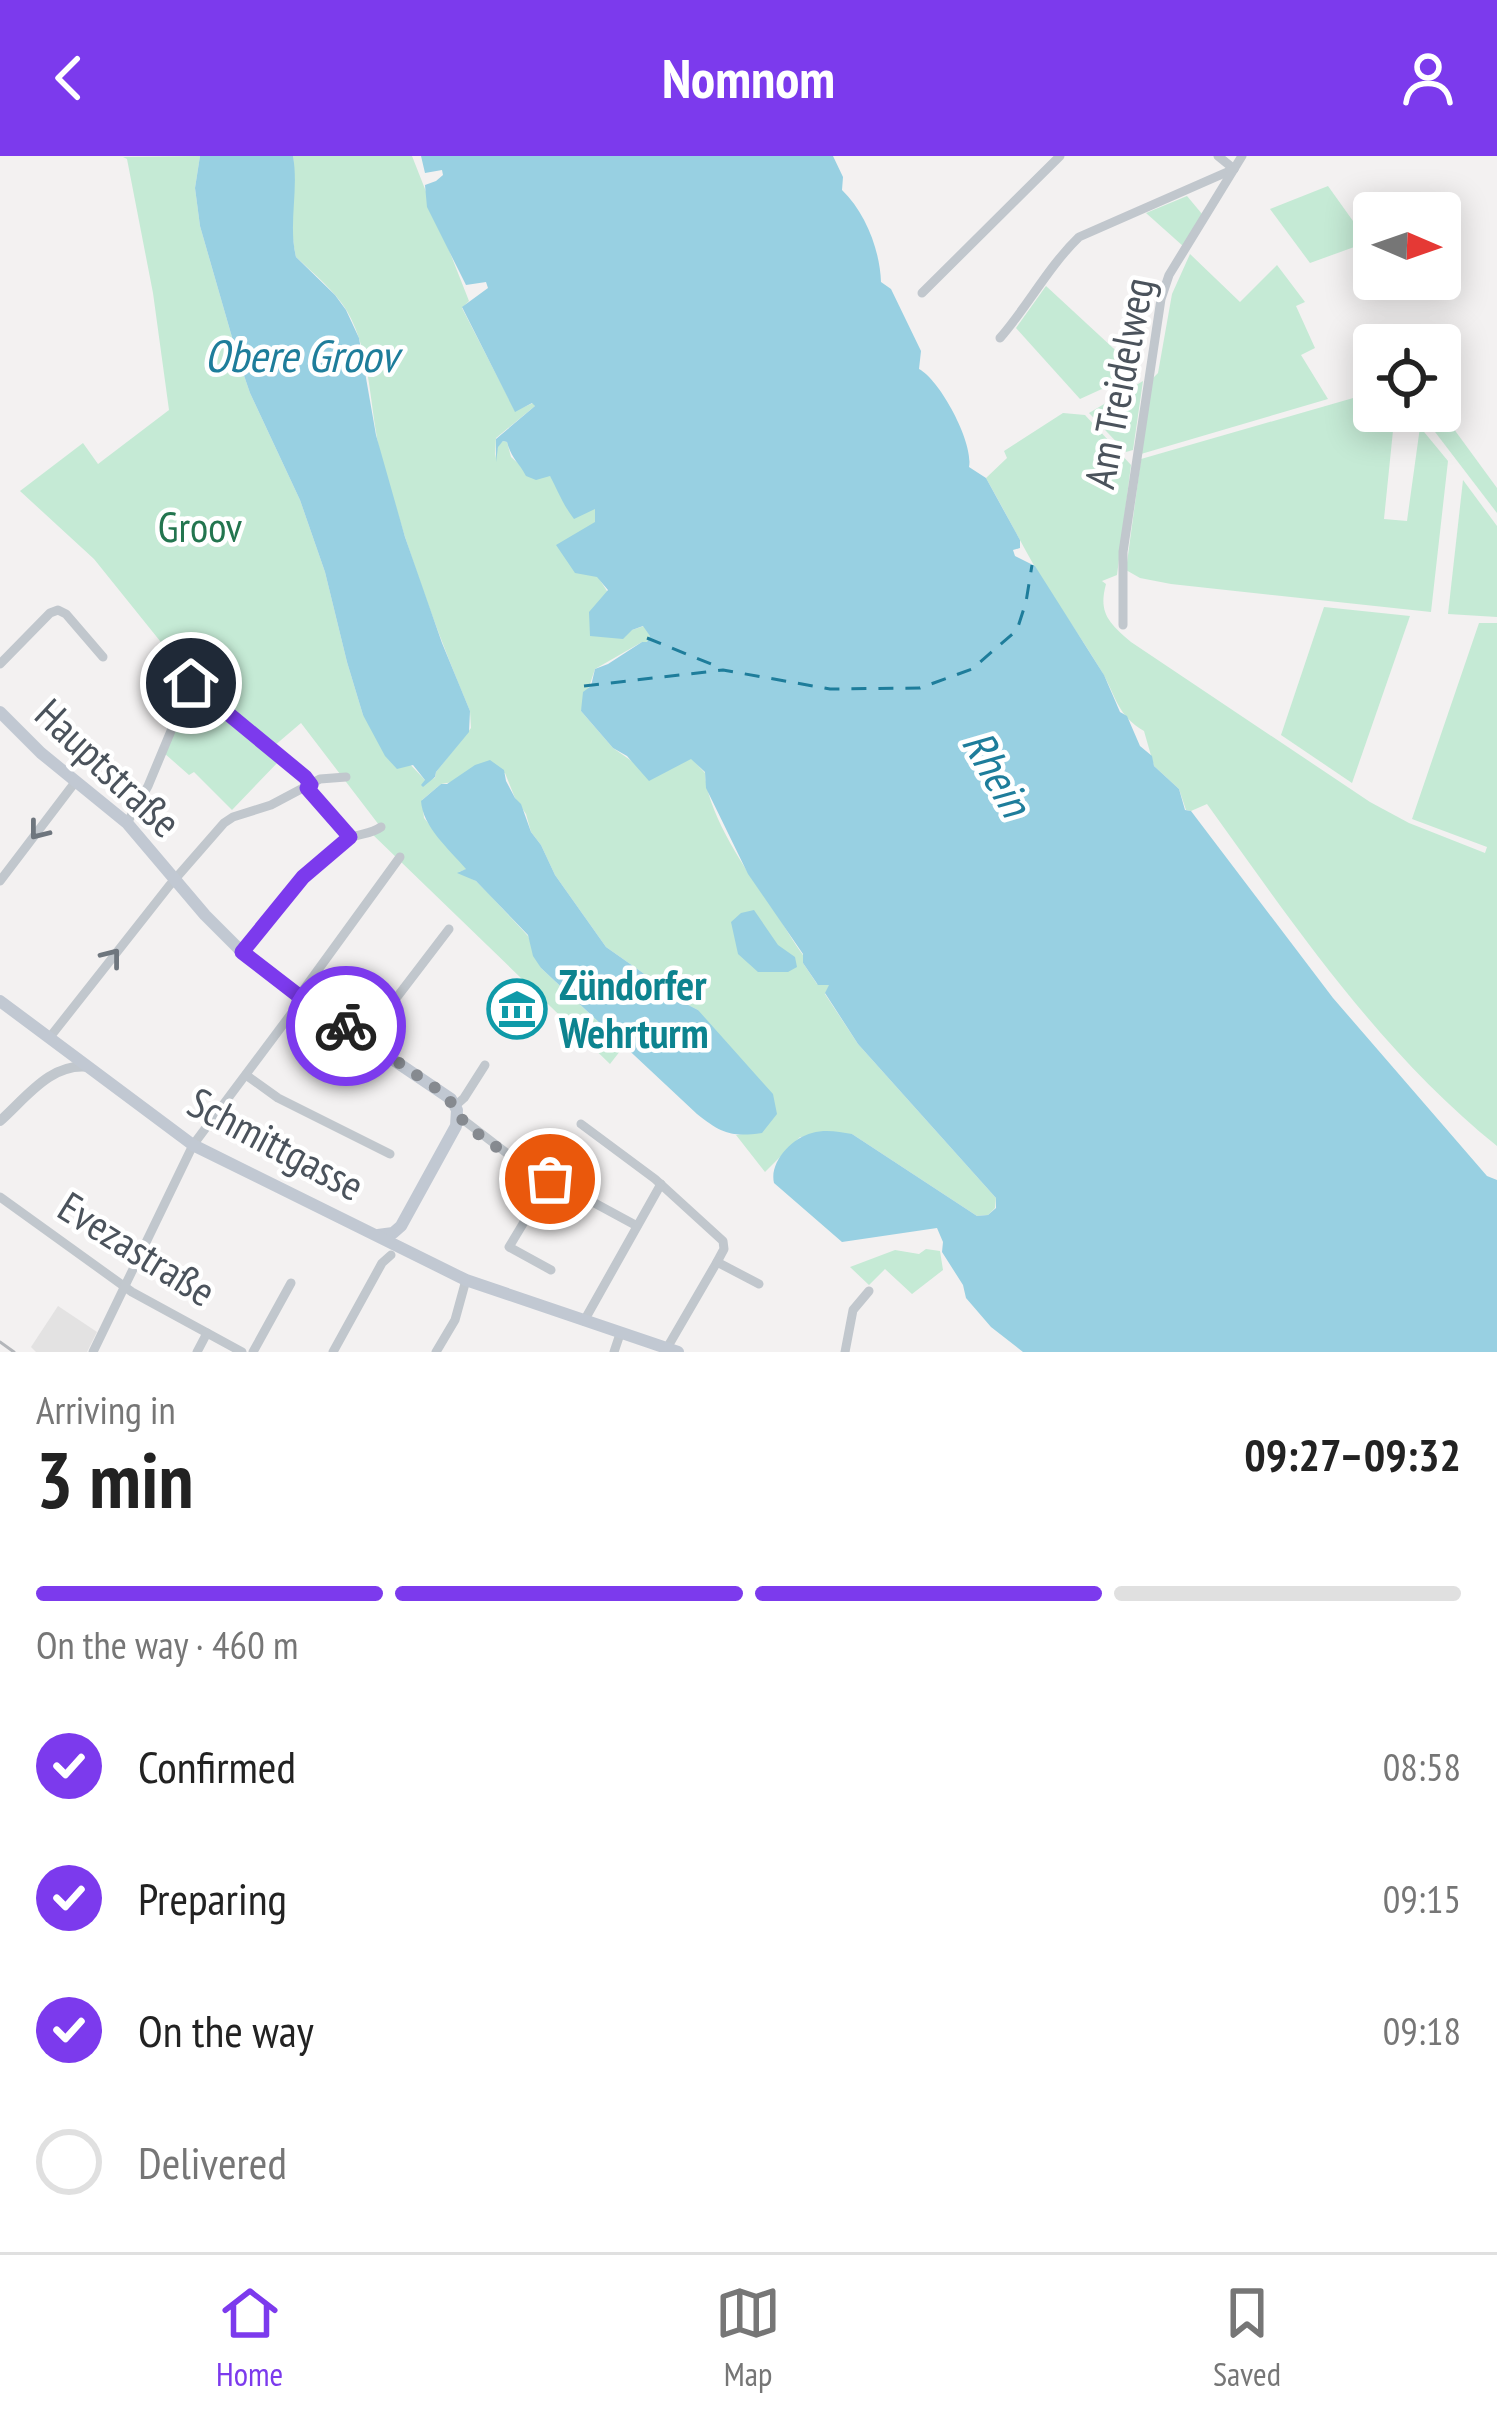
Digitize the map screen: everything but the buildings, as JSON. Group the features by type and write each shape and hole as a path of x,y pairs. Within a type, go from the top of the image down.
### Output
{"main road":[{"name":"Hauptstraße","path":"0,712 41,753 127,823 242,952 444,1094 456,1110"},
{"name":"Schmittgasse","path":"0,1001 194,1145 410,1251"},
{"path":"377,1234 393,1233 401,1226 453,1133 456,1110"},
{"path":"401,1226 410,1251 466,1280 672,1350"}],"street":[{"path":"922,293 1060,156"},
{"path":"1000,338 1079,237 1234,169 1218,156"},
{"name":"Am Treidelweg","path":"1123,626 1123,552 1161,298 1169,274 1242,156"},
{"path":"0,664 58,610 103,657"},
{"path":"127,823 148,786 191,683 309,787 350,837"},
{"path":"0,1121 56,1070 62,1060 53,1040 224,823 271,806 320,779 346,777"},
{"path":"0,881 76,781"},
{"path":"242,952 303,877 350,837 381,827"},
{"path":"93,1352 194,1145 400,857"},
{"path":"365,1040 448,929"},
{"path":"485,1065 456,1110 517,1161 637,1226"},
{"path":"56,1070 92,1068"},
{"path":"246,1075 278,1098 390,1154"},
{"path":"581,1124 661,1184 723,1240 724,1249 672,1350"},
{"path":"550,1179 509,1247 551,1270"},
{"path":"583,1322 661,1184"},
{"name":"Evezastraße","path":"0,1196 124,1287 242,1352"},
{"path":"334,1352 382,1263 391,1255"},
{"path":"717,1262 759,1284"},
{"path":"436,1352 455,1320 466,1280"},
{"name":"Evezastraße","path":"253,1352 291,1283"},
{"path":"845,1352 854,1310 869,1291"},
{"path":"197,1352 207,1333"},
{"path":"614,1352 620,1334"}],"shaded area":[{"path":"58,1306 97,1332 87,1352 36,1352 31,1347"}],"green space":[{"name":"Groov","path":"200,156 195,188 200,226 238,358 300,500 325,572 363,715 425,780 435,778 471,728 470,711 390,489 355,328 336,296 296,257 293,156 412,156 469,301 462,308 515,411 535,406 496,438 495,458 498,446 507,442 511,457 521,466 550,476 595,508 598,577 632,630 644,626 651,637 595,669 581,711 613,748 636,764 691,758 705,773 722,827 803,955 803,963 817,984 830,984 825,994 858,1044 996,1198 988,1215 977,1216 852,1134 800,1137 765,1172 736,1135 743,1134 698,1010 661,991 606,947 555,875 505,773 441,784 422,800 424,818 467,869 459,872 476,881 528,936 541,968 624,1046 610,1064 370,832 379,825 301,723 274,746 189,677 94,559 20,491 83,443 98,464 169,410 153,293 123,157"},
{"path":"1328,186 1353,221 1353,247 1310,263 1270,209"},
{"path":"1187,196 1202,214 1183,246 1146,213"},
{"path":"1190,254 1240,302 1277,265 1305,302 1296,306 1315,348 1301,355 1328,399 1141,454 1172,294"},
{"path":"1046,286 1139,372 1080,399 1016,328"},
{"path":"1143,381 1133,450 1126,452 1089,413"},
{"path":"1353,398 1353,432 1393,432 1384,519 1407,521 1419,432 1424,432 1448,461 1431,612 1140,578 1126,570 1141,459"},
{"path":"1063,413 1085,415 1131,465 1117,575 1102,581 1107,617 1117,629 1370,802 1485,853 1487,847 1412,819 1479,623 1497,623 1497,1146 1414,1070 1377,1028 1306,941 1207,804 1186,810 1179,789 1154,766 1144,731 1123,712 1036,569 986,478 1007,458 1004,451"},
{"path":"1435,432 1456,432 1497,488 1497,513"},
{"path":"1463,480 1497,526 1497,617 1448,614"},
{"path":"1324,607 1410,616 1352,783 1281,735"},
{"path":"205,699 280,760 232,810 194,772 189,775 164,753 185,703"},
{"path":"926,1249 940,1251 943,1270 912,1294 885,1269 869,1285 850,1267 895,1250 919,1254"}],"water":[{"name":"Obere Groov","path":"200,156 293,156 296,257 335,295 359,338 376,435 405,537 470,711 469,732 423,787 425,780 413,765 397,769 385,756 363,715 325,572 300,500 238,358 200,226 195,188"},
{"name":"Rhein","path":"421,156 833,156 843,177 842,190 870,233 881,282 891,289 921,351 919,369 945,399 961,428 969,467 986,478 1020,540 1020,548 1013,550 1015,556 1035,566 1104,675 1140,746 1179,789 1185,810 1191,811 1333,998 1487,1176 1497,1180 1497,1352 1023,1352 991,1327 966,1298 942,1252 937,1228 842,1242 774,1183 775,1167 790,1145 812,1133 837,1132 852,1134 977,1216 996,1208 996,1198 858,1044 825,993 829,985 818,985 803,963 803,954 748,874 706,788 705,772 691,759 649,781 581,711 583,692 591,686 595,669 647,642 650,636 643,626 623,639 590,636 589,612 608,590 597,577 575,573 556,545 595,522 595,509 574,519 550,476 536,480 526,476 507,442 498,447 496,462 496,439 535,406 532,403 515,412 462,307 488,288 486,282 466,285 427,207 425,185 443,175 442,170 425,173"},
{"path":"490,760 504,770 555,875 606,947 661,991 698,1010 773,1094 777,1114 762,1133 728,1133 697,1114 541,968 528,935 476,881 457,873 466,869 431,828 421,801 441,784"},
{"path":"754,910 778,945 795,957 797,967 788,972 758,972 738,954 731,922"}],"ferry route":[{"path":"584,686 723,670 830,689 920,688 972,669 1017,630 1032,565"},
{"path":"647,638 721,668"}],"tram line":[{"path":"0,1342 14,1352"}],"way so far":[{"path":"346,1026 444,1094 457,1115 517,1161 550,1179"}],"place":[{"name":"Zündorfer Wehrturm","path":"517,1009"}],"route":[{"path":"191,683 305,777 311,785 307,788 350,837 303,877 242,952 346,1026"}]}
